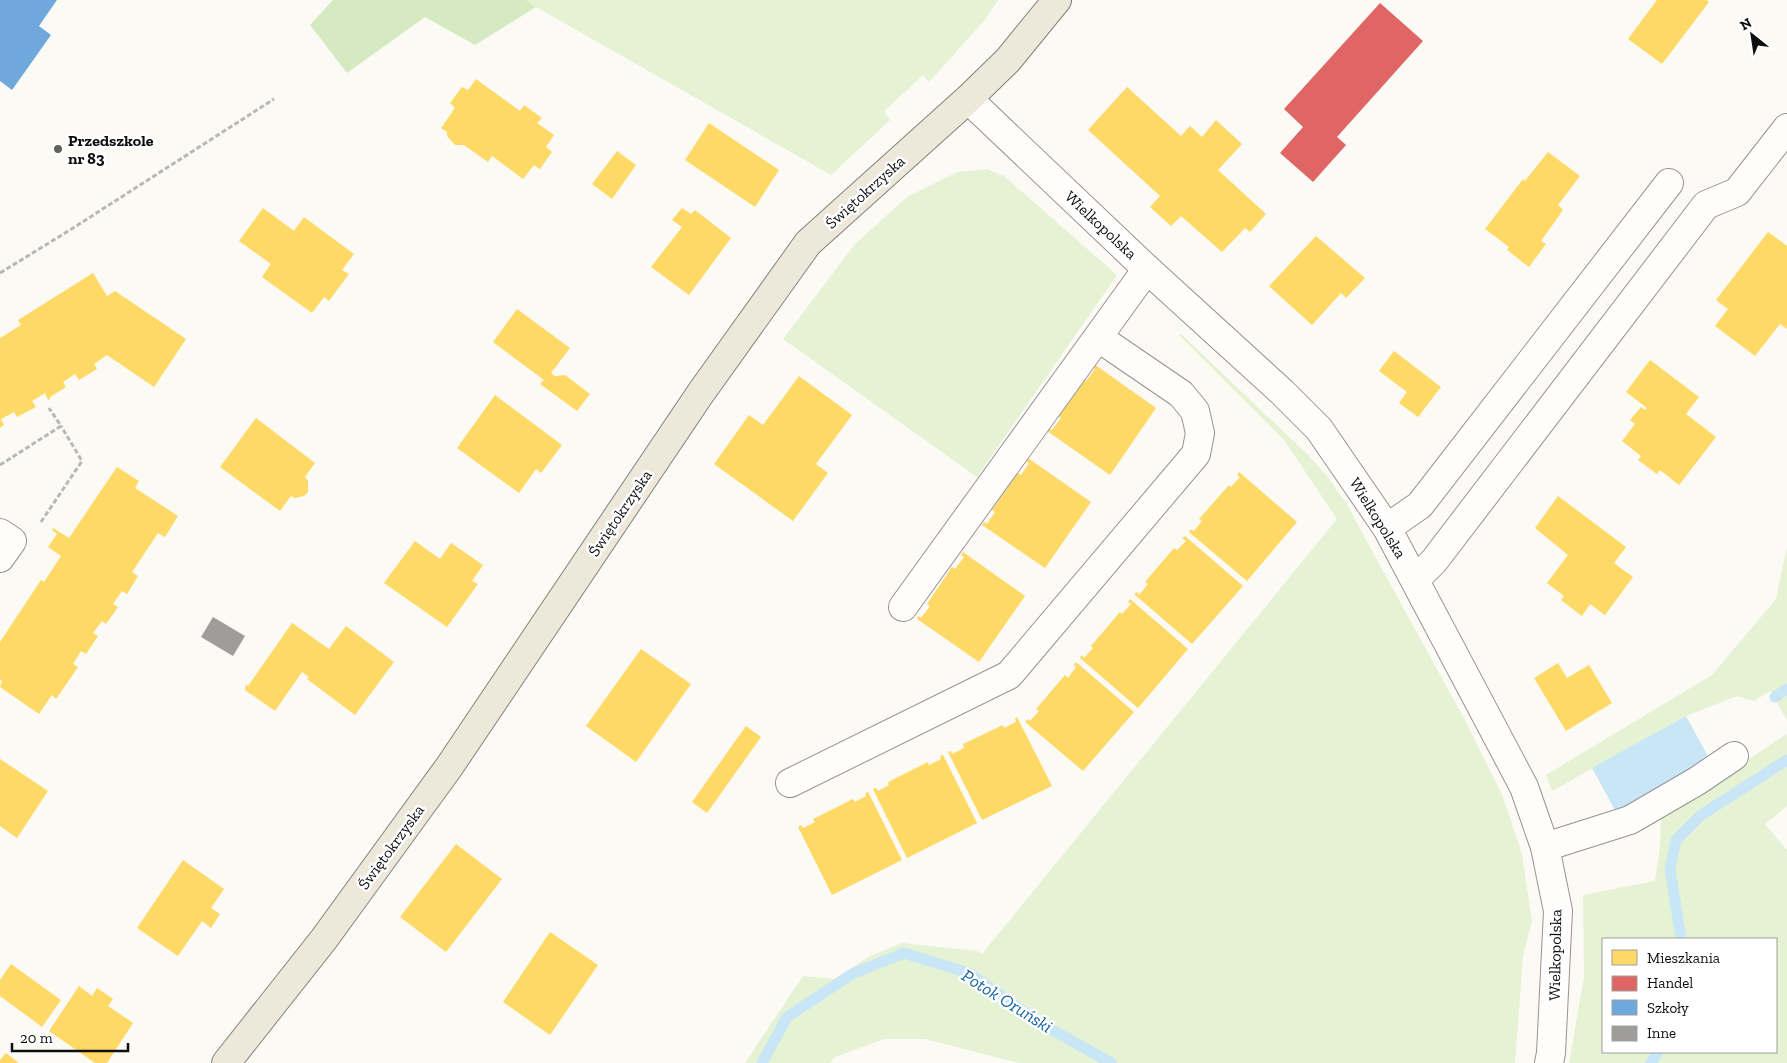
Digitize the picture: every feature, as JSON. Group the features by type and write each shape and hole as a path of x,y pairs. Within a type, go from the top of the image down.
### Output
{"main road":[{"name":"Świętokrzyska","path":"226,1063 324,939 449,767 700,394 808,244 968,99 1008,60 1057,0"}],"street":[{"name":"Wielkopolska","path":"968,99 1147,269 1319,428 1387,528 1524,787 1545,847 1558,911 1552,1053 1549,1063"},
{"path":"1415,580 1430,566 1706,205 1737,192 1787,128"},
{"path":"1387,528 1420,505 1669,183"},
{"path":"903,607 1147,269"},
{"path":"790,783 1009,675 1196,454 1200,433 1194,411 1181,394 1099,338"},
{"path":"1545,847 1630,820 1698,781 1734,756"}],"path":[{"path":"0,274 274,99"},
{"path":"4,544 35,530 82,461 49,408"},
{"path":"0,465 61,426"}],"green space":[{"path":"333,0 526,0 536,7 475,45 425,17 347,73 310,25"},
{"path":"526,0 998,0 984,21 929,82 923,75 884,111 890,120 831,175"},
{"path":"987,169 1004,176 1117,275 977,477 783,339 855,244 907,197 957,172"},
{"path":"1181,334 1307,454 1327,476 1348,506 1466,722 1503,797 1522,854 1532,921 1523,956 1515,1063 1019,1063 925,1039 884,1039 835,1057 830,1063 745,1063 803,976 834,979 870,956 902,943 977,951 982,954 1337,519 1284,440 1179,335"},
{"path":"1787,547 1787,720 1770,691 1754,701 1737,696 1686,716 1552,791 1546,775 1712,675 1776,599"},
{"path":"1787,734 1787,806 1765,824 1787,850 1787,1063 1569,1063 1584,977 1583,895 1655,881 1660,845 1661,817"}],"water":[{"path":"1686,716 1710,760 1616,812 1592,768"}],"building: Mieszkania":[{"path":"1657,0 1707,0 1709,2 1662,64 1628,39"},
{"path":"476,79 520,111 524,105 542,118 537,123 554,135 546,147 552,152 540,169 534,165 523,179 492,156 488,162 464,145 455,145 447,136 447,132 441,128 455,108 450,103 462,87 468,90"},
{"path":"1127,87 1181,136 1190,126 1202,137 1216,120 1242,144 1218,170 1266,214 1250,232 1245,228 1222,252 1181,216 1171,226 1150,207 1160,196 1088,130"},
{"path":"709,123 779,170 755,207 685,160"},
{"path":"617,151 636,165 612,199 592,184"},
{"path":"1548,152 1580,176 1558,205 1563,210 1541,241 1546,244 1529,267 1507,250 1509,247 1485,229 1523,179 1525,181"},
{"path":"263,208 294,231 304,217 354,254 342,270 349,274 329,301 324,297 312,313 262,277 271,264 239,241"},
{"path":"682,208 691,214 695,210 731,238 689,295 651,267 682,227 672,220"},
{"path":"1768,232 1787,246 1787,329 1780,324 1755,356 1715,326 1728,309 1716,300"},
{"path":"1316,236 1365,278 1346,298 1341,293 1312,325 1269,286"},
{"path":"93,273 107,296 115,291 186,339 154,387 107,355 94,364 97,369 79,380 75,374 63,382 66,387 50,397 50,399 48,400 45,393 32,401 36,407 17,417 14,412 1,419 4,425 0,428 0,338 21,325 18,320"},
{"path":"517,309 570,348 551,373 555,376 565,375 590,394 577,411 540,384 544,380 493,342"},
{"path":"1394,351 1441,387 1418,417 1399,403 1407,392 1379,371"},
{"path":"1650,360 1699,397 1686,414 1716,437 1679,485 1660,470 1657,474 1638,460 1641,456 1622,441 1635,424 1630,420 1641,407 1645,410 1647,408 1626,392"},
{"path":"1094,364 1156,408 1110,475 1047,431 1049,428 1052,430 1061,418 1058,416 1083,379 1086,381 1095,369 1092,367"},
{"path":"799,376 852,415 816,464 828,473 793,521 714,464 749,415 763,425"},
{"path":"495,395 562,445 541,473 536,469 519,493 457,448"},
{"path":"256,418 315,463 305,477 308,481 308,492 304,496 295,498 291,496 280,511 220,467"},
{"path":"1028,458 1091,502 1045,568 982,525 984,522 987,524 995,512 992,510 1018,473 1021,475 1029,463 1026,461"},
{"path":"117,467 139,481 135,488 178,516 165,537 158,533 132,572 138,576 127,594 122,591 113,604 118,607 106,624 102,621 93,633 98,636 86,654 81,651 73,664 78,667 56,699 52,695 39,714 0,687 2,681 0,680 0,642 41,580 44,582 61,556 48,547 57,534 52,530 53,528 69,538"},
{"path":"1239,472 1297,522 1247,581 1189,532 1191,529 1194,531 1202,521 1199,519 1229,485 1231,487 1240,477 1237,475"},
{"path":"1558,496 1626,547 1614,563 1633,577 1605,615 1590,604 1582,616 1561,600 1564,596 1547,583 1568,555 1535,528"},
{"path":"1185,536 1243,586 1192,644 1134,594 1137,592 1139,595 1148,584 1145,582 1174,548 1177,550 1186,541 1182,538"},
{"path":"415,541 440,559 451,543 483,565 472,581 478,584 447,627 384,583"},
{"path":"963,552 1025,596 979,662 917,619 918,616 921,618 930,606 927,604 952,567 955,569 964,557 961,555"},
{"path":"1130,599 1188,649 1138,708 1080,658 1082,655 1084,658 1093,648 1091,646 1120,612 1122,614 1131,604 1128,602"},
{"path":"292,623 329,649 346,626 394,662 355,715 307,679 309,677 302,672 275,711 245,690 246,684 248,686"},
{"path":"641,649 691,684 636,762 586,726"},
{"path":"1076,662 1134,712 1083,771 1025,722 1028,719 1030,721 1039,711 1036,709 1065,675 1068,678 1076,667 1074,665"},
{"path":"1558,663 1567,678 1589,665 1612,703 1566,731 1534,678"},
{"path":"1017,717 1052,786 982,820 948,752 951,751 952,754 964,748 963,744 1003,725 1004,728 1016,722 1015,719"},
{"path":"746,726 761,737 707,813 692,802"},
{"path":"943,755 977,823 907,858 873,789 876,788 878,791 889,785 888,782 928,762 929,765 941,759 940,756"},
{"path":"0,759 48,791 17,838 0,826"},
{"path":"868,792 902,860 832,895 798,827 801,825 803,828 815,822 813,819 853,799 855,802 866,796 865,793"},
{"path":"456,844 502,879 446,952 400,917"},
{"path":"183,860 224,889 211,908 220,914 211,928 202,921 178,956 137,928"},
{"path":"550,932 598,965 550,1035 503,1002"},
{"path":"11,964 61,1000 42,1027 0,996 0,980"},
{"path":"79,986 92,996 97,988 113,999 108,1006 133,1023 107,1063 95,1063 49,1031"},
{"path":"6,1053 19,1063 0,1063 0,1060"}],"building: Handel":[{"path":"1380,3 1423,41 1337,137 1346,145 1313,182 1280,153 1303,127 1284,109"}],"building: Szkoły":[{"path":"0,0 57,0 39,26 51,35 12,90 0,81"}],"building: Inne":[{"path":"213,617 245,636 233,656 201,637"}],"waterway":[{"path":"1775,697 1787,689"},
{"name":"Potok Oruński","path":"1681,938 1670,869 1676,840 1701,815 1787,760"},
{"name":"Potok Oruński","path":"762,1063 787,1017 852,974 904,953 969,973 1040,1023 1111,1063"},
{"name":"Potok Oruński","path":"1651,1063 1657,1053"}],"place":[{"name":"Przedszkole nr 83","path":"58,149"}]}
